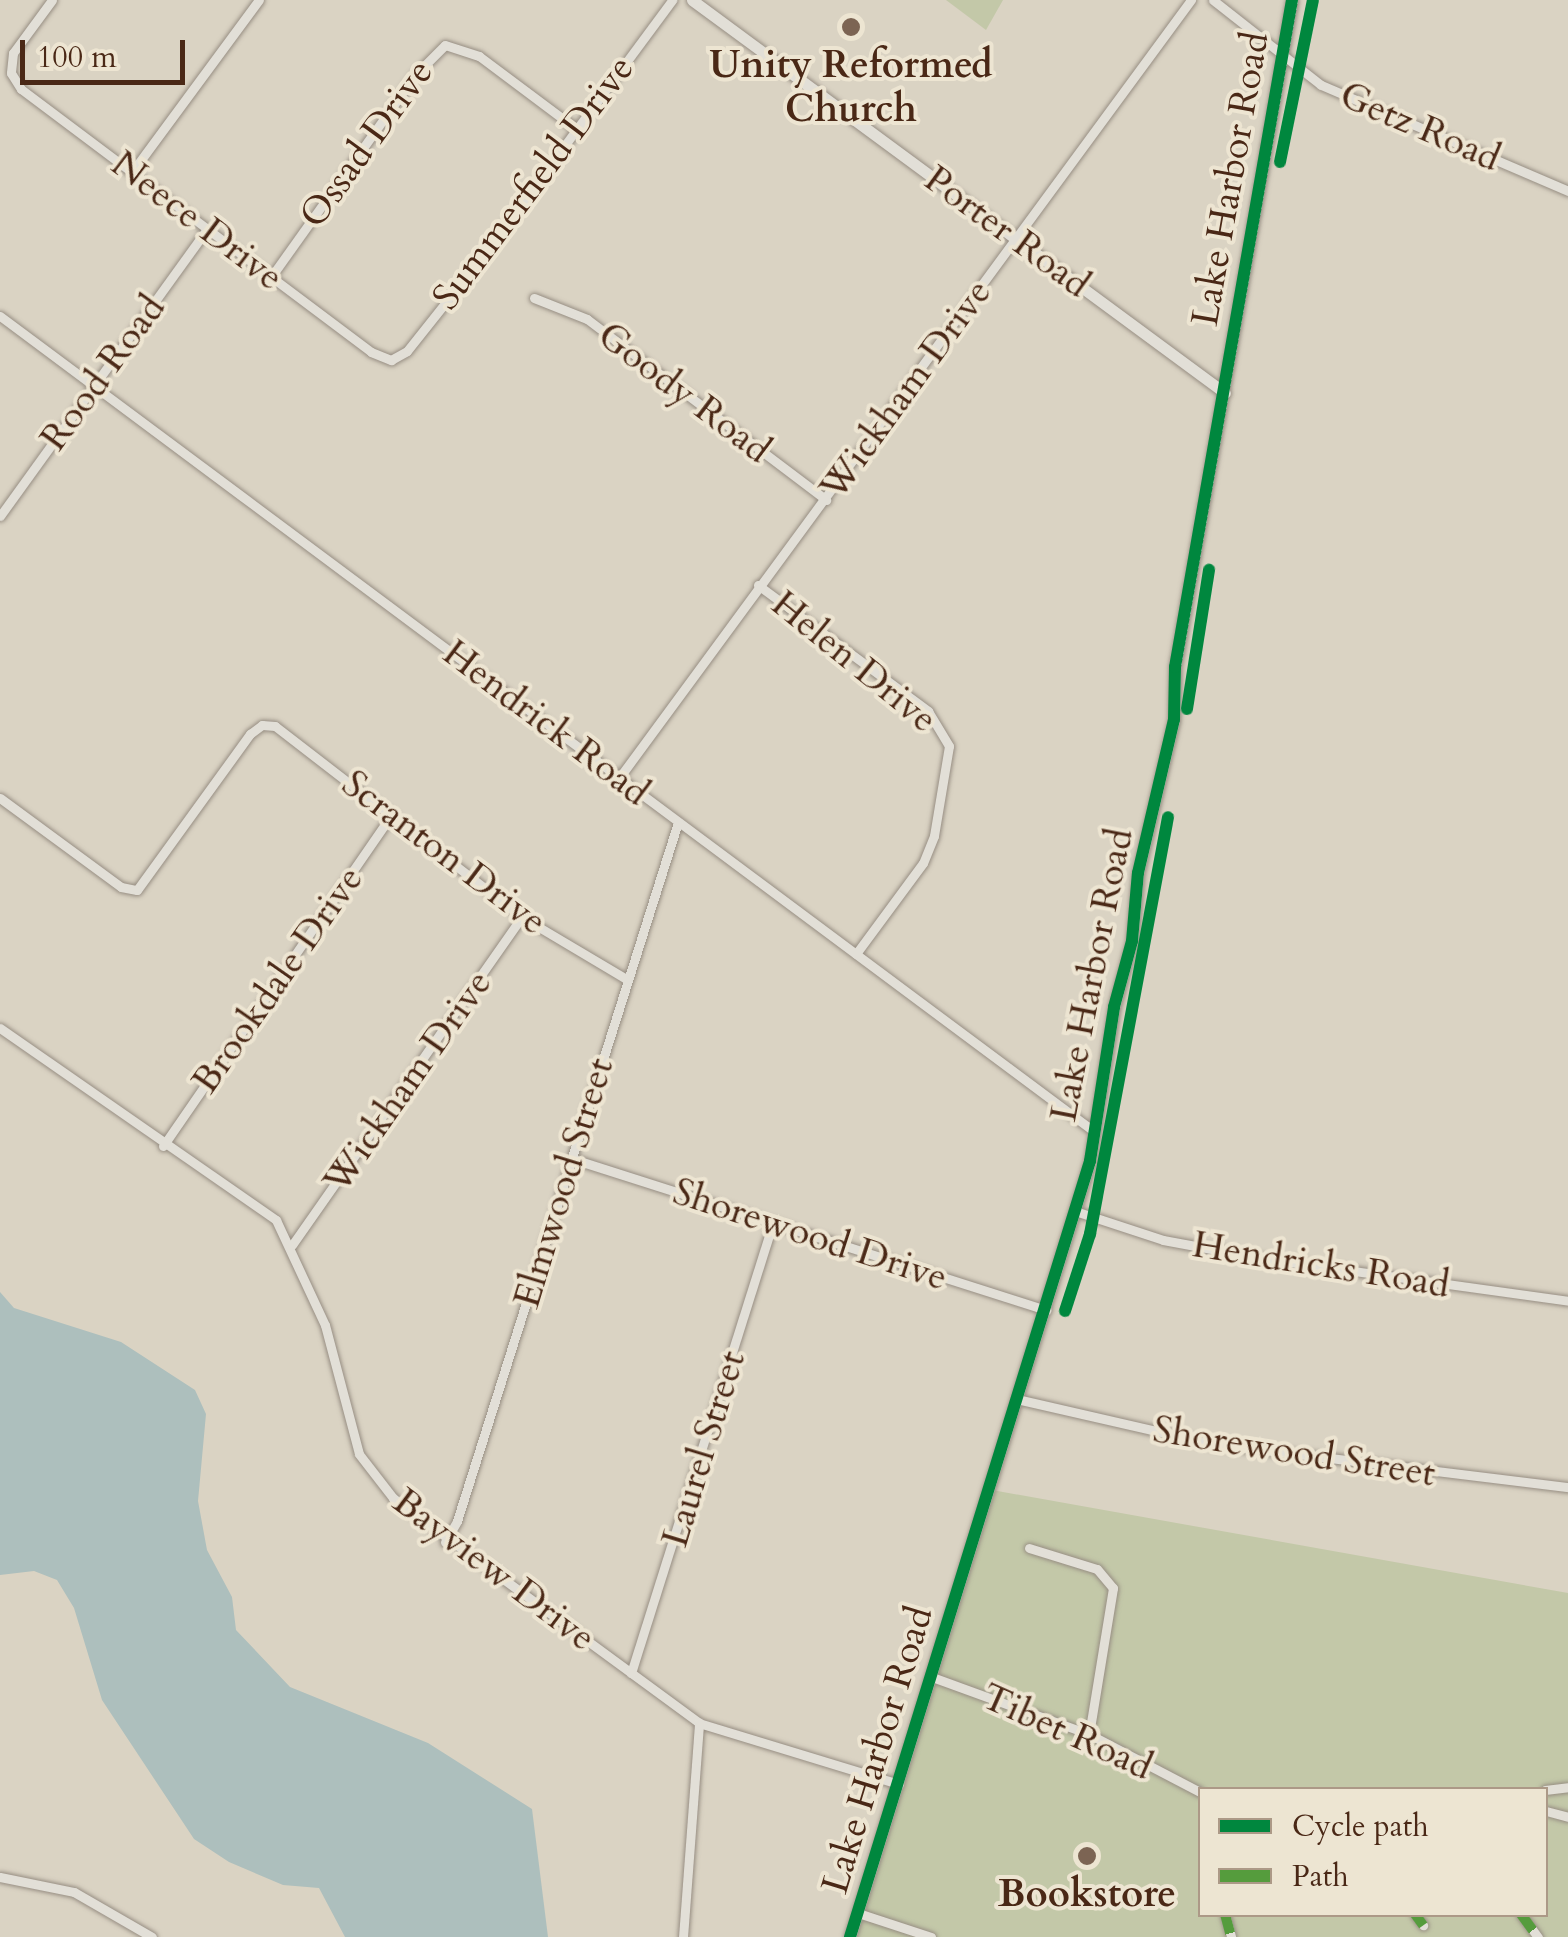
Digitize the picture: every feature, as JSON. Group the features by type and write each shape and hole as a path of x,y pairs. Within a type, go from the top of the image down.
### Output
{"street":[{"name":"Neece Drive","path":"52,0 13,53 11,74 21,89 371,352 391,360"},
{"path":"132,172 258,0"},
{"name":"Summerfield Drive","path":"391,360 408,351 465,278 672,0"},
{"name":"Porter Road","path":"692,0 1224,394"},
{"name":"Wickham Drive","path":"619,778 1191,0"},
{"name":"Getz Road","path":"1213,0 1321,85 1568,191"},
{"name":"Lake Harbor Road","path":"850,1937 1078,1212 1132,941 1138,873 1174,720 1175,667 1292,0"},
{"name":"Ossad Drive","path":"270,276 415,74 446,45 479,56 574,127"},
{"name":"Rood Road","path":"0,516 206,230"},
{"name":"Goody Road","path":"534,298 587,319 826,500"},
{"name":"Hendrick Road","path":"0,316 1092,1130"},
{"name":"Helen Drive","path":"758,585 928,711 949,746 934,836 923,863 856,954"},
{"name":"Scranton Drive","path":"0,798 121,887 137,890 262,725 275,726 522,917 628,980"},
{"name":"Brookdale Drive","path":"163,1146 392,814"},
{"name":"Elmwood Street","path":"445,1542 678,822"},
{"name":"Wickham Drive","path":"292,1245 522,917"},
{"name":"Bayview Drive","path":"0,1028 163,1146 250,1199 292,1245 325,1324 359,1454 393,1498 445,1542 698,1723 900,1784"},
{"name":"Shorewood Drive","path":"572,1159 1047,1310"},
{"name":"Hendricks Road","path":"1078,1212 1163,1240 1241,1255 1568,1301"},
{"name":"Laurel Street","path":"631,1672 773,1224"},
{"name":"Shorewood Street","path":"1021,1400 1208,1443 1568,1487"},
{"path":"1028,1548 1097,1569 1114,1588 1089,1734"},
{"name":"Tibet Road","path":"932,1677 1089,1734 1198,1791"},
{"path":"683,1937 698,1723"},
{"path":"0,1877 74,1892 152,1937"},
{"path":"858,1913 931,1937"},
{"path":"1417,1917 1423,1925"}],"green space":[{"path":"946,0 1003,0 986,30"},
{"path":"992,1490 1568,1593 1568,1937 850,1937"}],"shaded area":[{"path":"0,1292 14,1308 121,1342 195,1390 206,1414 198,1501 207,1550 232,1597 236,1630 290,1687 428,1743 532,1809 548,1937 345,1937 319,1888 283,1885 229,1862 194,1839 102,1700 74,1608 57,1580 34,1571 0,1575"}],"marked path":[{"path":"1226,1917 1231,1937"},
{"path":"1417,1917 1423,1925"},
{"path":"1523,1917 1538,1937"}],"cycle path":[{"path":"850,1937 1090,1161 1114,1007 1132,941 1138,873 1174,720 1175,667 1292,0"},
{"path":"1280,162 1313,0"},
{"path":"1187,709 1209,570"},
{"path":"1065,1311 1090,1234 1168,817"}],"place":[{"name":"Unity Reformed Church","path":"851,27"},
{"name":"Bookstore","path":"1087,1856"}]}
